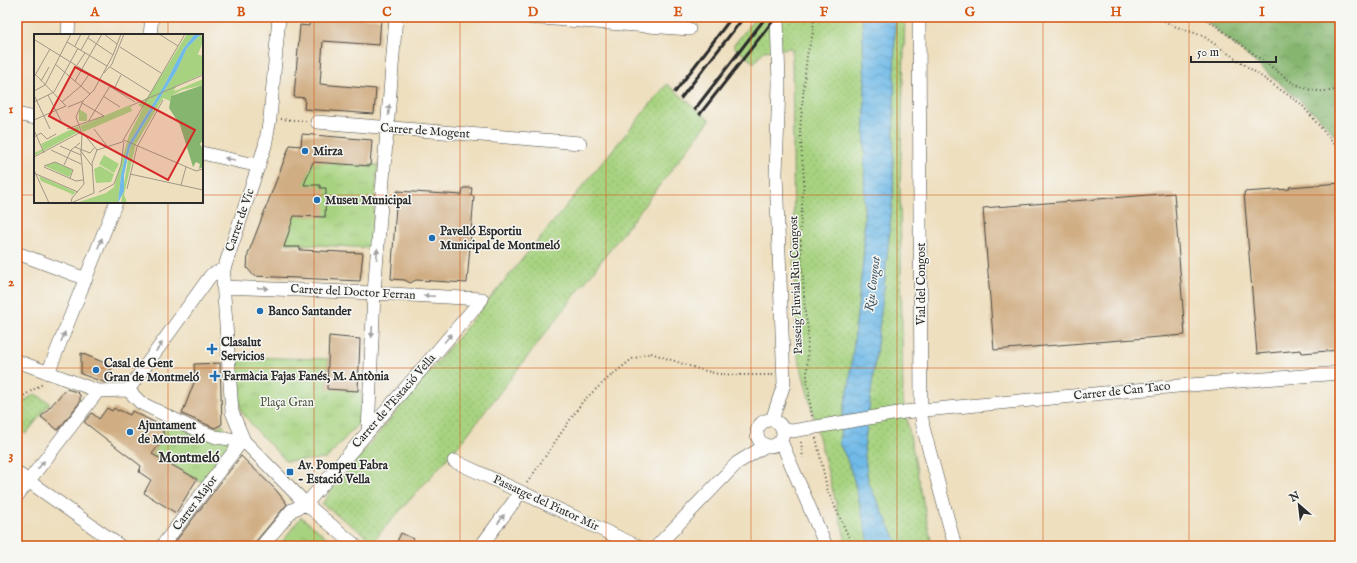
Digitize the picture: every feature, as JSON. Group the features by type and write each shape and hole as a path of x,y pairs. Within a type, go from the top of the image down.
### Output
{"street":[{"path":"68,34 69,17"},
{"path":"150,34 152,17"},
{"name":"Carrer de Vic","path":"244,441 232,412 224,269 259,166 264,146 270,118 279,17"},
{"path":"368,432 374,293 396,17"},
{"path":"526,17 689,29"},
{"path":"772,420 784,384 776,174 779,84 777,17"},
{"name":"Vial del Congost","path":"919,17 921,410 923,427 954,546"},
{"path":"17,114 34,118"},
{"name":"Carrer de Mogent","path":"317,122 580,143"},
{"path":"203,153 259,166"},
{"path":"48,373 116,203"},
{"path":"17,253 86,279"},
{"path":"128,390 211,275 224,269"},
{"name":"Carrer del Doctor Ferran","path":"224,287 482,299"},
{"name":"Carrer de l'Estació Vella","path":"262,546 292,510 306,504 482,299"},
{"path":"17,361 98,391 128,390 141,403 190,427 216,437 244,441 306,504 356,546"},
{"name":"Carrer de Can Taco","path":"782,435 792,431 921,410 1178,386 1340,373"},
{"path":"17,496 98,391"},
{"path":"765,446 757,439 756,430 762,422 772,420 776,421 826,546"},
{"path":"657,546 737,463 765,446 774,446 782,435"},
{"name":"Carrer Major","path":"162,546 238,446 244,441"},
{"name":"Passatge del Pintor Mir","path":"454,461 637,546"},
{"path":"17,473 120,546"},
{"path":"481,546 521,492"}],"path":[{"name":"Passeig Fluvial Riu Congost","path":"814,17 813,32 807,54 800,131 804,180 800,233 805,312 808,329 807,376 813,428 828,492 853,546"},
{"path":"1158,17 1174,26 1202,36 1301,104 1340,151"},
{"path":"1204,17 1293,83 1307,90 1334,91 1340,88"},
{"path":"270,118 317,122"},
{"path":"521,492 583,401 632,359 651,353 698,370 718,374 784,375"},
{"path":"17,400 44,384 48,373"},
{"path":"801,442 803,461"}],"green space":[{"path":"756,17 862,17 865,87 864,251 849,387 844,407 839,443 847,459 854,480 870,546 847,546 796,348 792,48 764,51 754,63 733,46"},
{"path":"895,17 905,17 900,188 903,400 932,546 899,546 868,482 864,449 884,288 893,195"},
{"path":"1198,17 1340,17 1340,141 1318,116 1205,20"},
{"path":"667,84 710,120 460,444 373,541 322,504 330,492"},
{"path":"313,160 378,165 371,248 282,243"},
{"name":"Plaça Gran","path":"235,357 328,359 327,388 362,392 359,423 326,459 286,461 256,430 241,411"},
{"path":"35,394 50,403 26,434 17,428 17,406"},
{"path":"170,412 211,430 222,424 239,450 209,486 152,454 164,438 162,426"},
{"path":"301,517 338,546 279,546"}],"water":[{"name":"Riu Congost","path":"862,17 895,17 893,195 884,288 864,449 868,482 899,546 870,546 854,480 847,459 839,443 844,407 849,387 864,251 865,87"}],"building":[{"path":"310,17 381,19 379,45 323,41 320,84 376,89 374,114 304,109 305,98 294,97 300,25 309,26"},
{"path":"302,134 372,140 370,166 313,162 304,185 320,185 320,188 326,188 325,217 294,216 284,247 300,247 300,250 363,253 360,281 254,276 247,268 248,254 290,145 301,146"},
{"path":"1340,183 1340,350 1302,353 1301,350 1257,354 1244,192 1290,189 1289,187"},
{"name":"Pavelló Esportiu Municipal de Montmeló","path":"463,188 472,188 471,196 474,196 467,283 416,280 410,283 405,280 391,279 397,191 462,195"},
{"path":"1174,193 1185,335 994,350 983,208"},
{"path":"329,336 360,339 358,391 327,389"},
{"name":"Casal de Gent Gran de Montmeló","path":"81,353 112,366 106,383 81,374"},
{"path":"220,363 222,424 215,428 182,414 195,380 194,364"},
{"path":"66,389 77,392 80,395 80,402 58,430 41,417"},
{"path":"107,408 112,411 114,408 130,415 132,411 162,426 164,438 152,454 197,479 176,513 144,493 151,480 139,472 141,466 84,422 92,413 99,419"},
{"path":"241,456 276,490 287,504 253,546 172,546"},
{"path":"401,533 414,539 411,546 395,546"}],"railway":[{"path":"675,92 732,17"},
{"path":"681,98 744,17"},
{"path":"695,109 766,17"},
{"path":"700,114 776,17"}],"place":[{"name":"Mirza","path":"305,151"},
{"name":"Museu Municipal","path":"317,200"},
{"name":"Pavelló Esportiu Municipal de Montmeló","path":"432,238"},
{"name":"Banco Santander","path":"260,311"},
{"name":"Clasalut Servicios","path":"212,349"},
{"name":"Casal de Gent Gran de Montmeló","path":"96,370"},
{"name":"Farmàcia Fajas Fanés, M. Antònia","path":"215,376"},
{"name":"Ajuntament de Montmeló","path":"130,432"},
{"name":"Av. Pompeu Fabra - Estació Vella","path":"290,472"}],"district":[{"name":"Montmeló","path":"189,458"}]}
